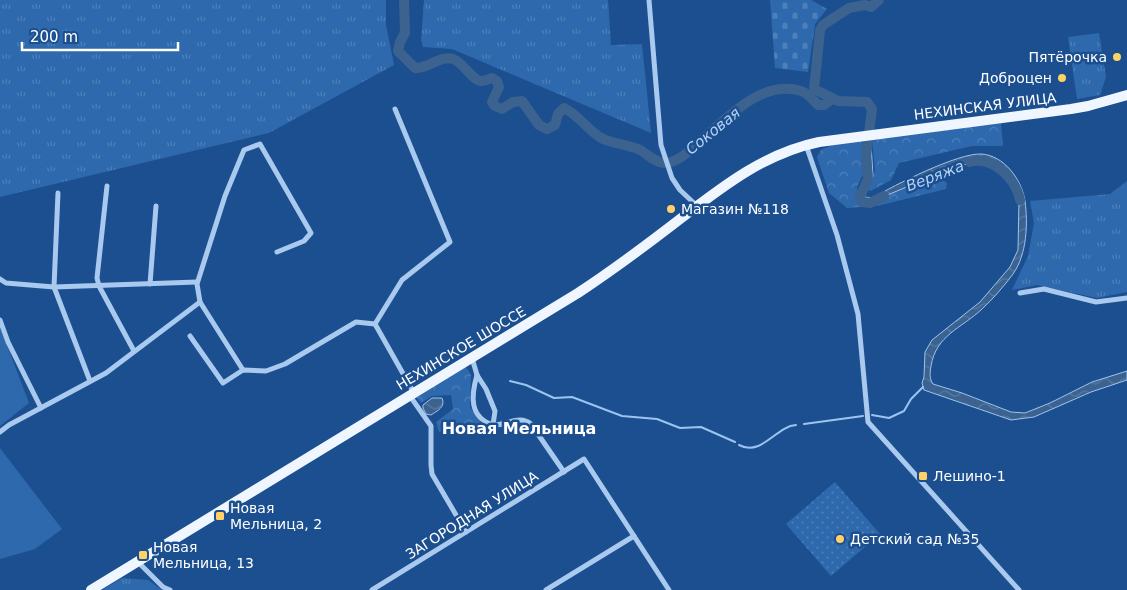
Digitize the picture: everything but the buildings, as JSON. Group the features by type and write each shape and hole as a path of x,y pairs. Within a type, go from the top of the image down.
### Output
{"main road":[{"name":"НЕХИНСКАЯ УЛИЦА","path":"845,138 1082,108 1127,94"},
{"name":"НЕХИНСКОЕ ШОССЕ","path":"91,590 611,272 697,206 758,164 786,151 806,145 845,138"}],"street":[{"path":"649,0 661,145 672,178 680,190 697,206"},
{"path":"375,324 402,280 450,242 395,109"},
{"path":"244,370 200,302 197,282 226,196 244,150 260,144 311,233 304,241 277,252"},
{"path":"806,145 835,229 858,314 868,422 1019,590"},
{"path":"108,186 97,278 99,286 134,351"},
{"path":"58,193 54,287 90,381"},
{"path":"150,284 156,206"},
{"path":"0,279 6,283 54,287 197,282"},
{"path":"1020,293 1044,289 1096,302 1127,298"},
{"path":"0,432 9,425 106,373 200,302"},
{"path":"0,320 8,342 41,408"},
{"path":"190,336 223,383 244,370 266,371 285,364 356,322 375,324"},
{"path":"375,324 431,426 432,474 466,532"},
{"path":"472,358 477,376 486,389 495,411 493,425"},
{"path":"477,376 472,394 473,406 483,422 500,426 520,419 527,420 564,472"},
{"name":"ЗАГОРОДНАЯ УЛИЦА","path":"372,590 584,459 634,536"},
{"path":"546,590 634,536 669,590"},
{"path":"137,562 163,587 170,590"}],"green space":[{"path":"0,0 386,0 386,25 394,65 269,133 0,197"},
{"path":"424,0 608,0 611,45 642,44 651,133 452,49 423,47 421,40"},
{"path":"770,0 811,0 827,9 815,24 808,72 775,68"},
{"path":"1099,33 1106,77 1100,95 1077,99 1068,37"},
{"path":"1001,123 1003,146 972,146 899,163 891,180 871,191 867,189 875,171 872,139"},
{"path":"862,139 865,170 857,187 858,198 873,200 934,174 947,183 946,189 877,206 847,208 829,193 817,157 821,150 839,142"},
{"path":"1127,181 1127,292 1097,298 1037,285 1012,290 1028,256 1034,223 1030,201 1110,194"},
{"path":"0,327 29,403 0,426"},
{"path":"466,367 471,375 470,407 481,422 478,428 439,432 436,422 453,409 451,395 432,396 421,403 416,397"},
{"path":"0,448 62,529 35,549 0,559"},
{"path":"835,482 880,534 831,576 786,524"},
{"path":"122,578 148,580 162,590 102,590"}],"water":[{"path":"865,144 871,144 873,176 865,197 873,198 910,178 942,164 971,155 981,154 997,159 1011,170 1023,193 1026,210 1026,229 1024,248 1018,266 1010,279 990,301 944,339 938,347 931,369 930,378 933,384 1011,412 1025,413 1092,382 1127,371 1127,380 1091,392 1034,417 1011,420 924,390 922,383 925,352 932,340 980,302 1010,267 1018,250 1019,200 1015,186 1007,176 995,165 985,160 978,160 871,202 866,201 862,198 861,194 868,179"},
{"path":"432,398 442,398 443,404 431,415 426,414 423,405"}],"waterway":[{"name":"Соковая","path":"404,0 405,33 398,51 415,68 420,68 443,59 453,59 478,80 482,81 492,78 497,81 499,87 492,102 495,106 502,109 513,102 522,101 539,125 547,129 555,125 558,114 564,108 603,139 638,149 662,163 671,162 683,156 728,116 762,94 775,90 801,91 818,105 824,105 832,99"},
{"name":"Веряжа","path":"879,0 871,7 865,5 849,8 823,25 820,30 814,89 838,101 867,102 872,109 866,157 868,179 860,197 862,202 870,203 884,196"},
{"name":"Веряжа","path":"970,162 987,162 1002,170 1014,184 1020,200"},
{"path":"510,381 526,385 554,398 572,397 622,416 657,419 680,428 701,427 735,442"},
{"path":"872,415 889,418 904,411 911,399 923,387"},
{"path":"804,424 863,416"},
{"path":"739,445 747,448 755,447 782,430 796,425"}],"place":[{"name":"Пятёрочка","path":"1117,57"},
{"name":"Доброцен","path":"1062,78"},
{"name":"Магазин №118","path":"671,209"},
{"name":"Лешино-1","path":"923,476"},
{"name":"Новая Мельница, 2","path":"220,516"},
{"name":"Детский сад №35","path":"840,539"},
{"name":"Новая Мельница, 13","path":"143,555"}],"district":[{"name":"Новая Мельница","path":"519,428"}]}
